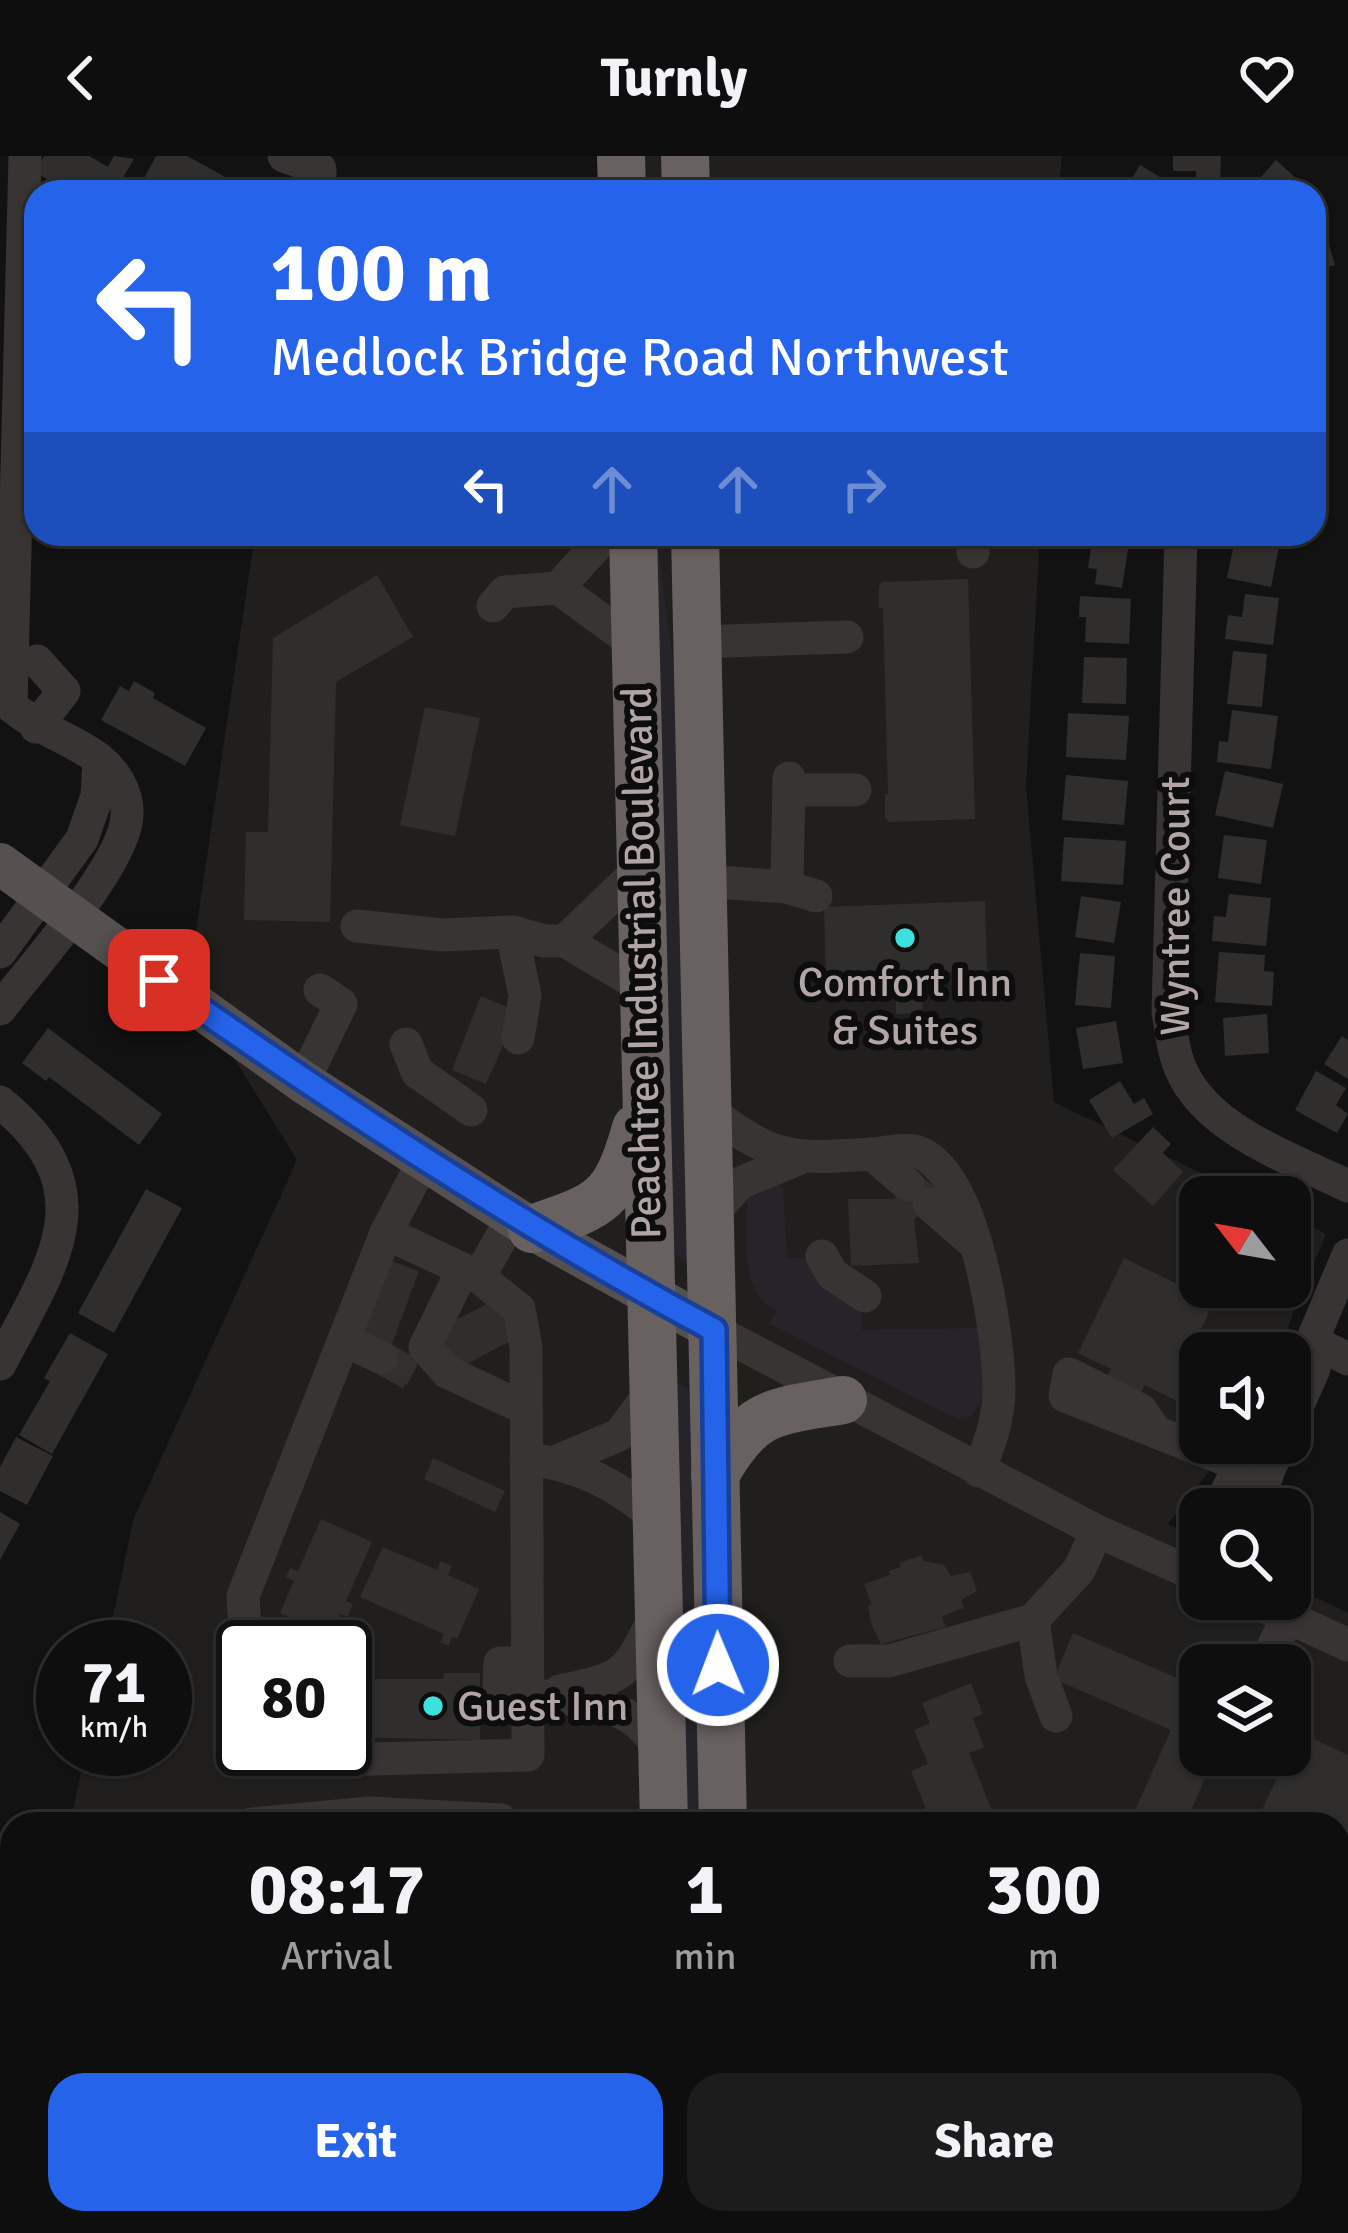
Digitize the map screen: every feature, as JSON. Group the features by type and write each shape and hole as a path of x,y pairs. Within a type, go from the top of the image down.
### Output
{"highway":[{"name":"Peachtree Industrial Boulevard","path":"633,546 664,1812"},
{"name":"Peachtree Industrial Boulevard","path":"695,546 723,1812"},
{"path":"523,1223 594,1206 614,1190 646,1095"},
{"path":"715,1475 734,1441 765,1414 843,1400"}],"main road":[{"path":"0,864 303,1082 523,1223 714,1330"}],"street":[{"path":"284,156 320,169 320,180"},
{"path":"0,1009 55,906 82,839 97,796 99,760 36,727 11,706 24,455"},
{"path":"558,588 597,546"},
{"name":"Wyntree Court","path":"1181,546 1168,1012 1178,1063 1203,1103 1248,1136 1348,1186"},
{"path":"493,605 505,592 558,588 636,645"},
{"path":"698,642 787,628 848,637"},
{"path":"36,727 64,691 37,661"},
{"path":"704,881 802,891 789,784 855,790"},
{"path":"565,941 642,867"},
{"path":"0,952 55,906"},
{"path":"357,926 442,934 512,932 565,941 644,988"},
{"path":"512,932 525,996 518,1038"},
{"path":"303,1082 341,1004 320,990"},
{"path":"406,1044 417,1072 472,1110"},
{"path":"0,1102 27,1124 54,1161 62,1186 58,1240 47,1274 0,1364"},
{"path":"710,1110 766,1149 810,1157 917,1152 940,1168 970,1222 990,1300 999,1392 994,1432 980,1471"},
{"path":"872,1154 976,1245"},
{"path":"712,1214 740,1183 810,1157"},
{"path":"244,1620 243,1595 386,1233 424,1160"},
{"path":"523,1223 471,1273 425,1347 447,1372 526,1417"},
{"path":"372,1759 528,1755 521,1693 541,1461 526,1417 526,1347 519,1309 471,1273 386,1233"},
{"path":"1310,1332 1348,1255"},
{"path":"822,1256 832,1274 865,1296"},
{"path":"714,1330 1097,1531 1179,1558"},
{"path":"344,1340 382,1358"},
{"path":"1311,1353 1348,1359"},
{"path":"413,1375 526,1417"},
{"path":"541,1461 620,1436 651,1392"},
{"path":"1155,1431 1179,1438"},
{"path":"541,1461 620,1488 655,1516"},
{"path":"1056,1716 1041,1676 1033,1620 1044,1588 1079,1570 1097,1531"},
{"path":"521,1693 605,1683 629,1667 657,1613"},
{"path":"850,1661 889,1661 1033,1620"},
{"path":"1294,1620 1348,1646"},
{"path":"521,1693 601,1706 633,1719 662,1749"}],"shaded area":[{"path":"636,156 1062,156 1060,180 637,180"},
{"path":"253,546 1039,546 1026,786 1054,1102 1207,1176 1179,1176 1179,1308 1296,1308 1286,1332 1179,1332 1179,1464 1215,1464 1196,1488 1179,1488 1179,1510 1168,1524 1179,1530 1179,1620 1311,1620 1311,1595 1348,1613 1348,1812 73,1812 80,1776 192,1776 192,1620 113,1620 133,1520 297,1160 188,984"},
{"path":"656,546 683,736 695,1252 685,1261 672,1251"},
{"path":"778,1182 783,1189 787,1258 807,1258 860,1305 862,1330 980,1328 985,1396 972,1415 946,1414 769,1323 776,1311 755,1288 747,1258 747,1191"},
{"path":"1311,1226 1326,1234 1311,1270"},
{"path":"673,1385 688,1388 690,1413 702,1812 675,1812"}],"building":[{"path":"44,156 89,156 108,167 114,156 134,159 121,180 49,180 35,172"},
{"path":"156,156 187,156 231,180 143,180"},
{"path":"1173,156 1221,156 1220,180 1196,180 1196,171 1173,171"},
{"path":"1276,160 1298,180 1258,180"},
{"path":"1140,165 1165,180 1131,180"},
{"path":"1326,235 1335,265 1326,268"},
{"path":"1091,546 1128,546 1122,588 1095,584 1097,569 1088,568"},
{"path":"1234,546 1279,546 1271,587 1227,578"},
{"path":"377,575 413,637 336,682 330,922 244,920 246,832 268,832 273,638"},
{"path":"968,579 975,819 889,822 885,817 879,586 882,582"},
{"path":"1245,594 1279,598 1273,645 1225,639 1228,615 1242,617"},
{"path":"1080,596 1131,599 1129,644 1085,642 1086,617 1079,617"},
{"path":"1233,651 1267,654 1262,707 1227,704"},
{"path":"1084,657 1127,658 1126,704 1082,703"},
{"path":"134,681 155,693 153,698 206,728 185,766 101,720 120,686 129,691"},
{"path":"425,707 480,718 455,836 400,825"},
{"path":"1232,710 1278,716 1271,769 1217,762 1219,741 1228,742"},
{"path":"1068,713 1129,716 1126,760 1066,757"},
{"path":"1225,771 1283,784 1273,828 1215,815"},
{"path":"1066,775 1128,781 1124,825 1062,820"},
{"path":"1224,835 1267,840 1261,884 1218,878"},
{"path":"1064,837 1126,841 1123,885 1061,881"},
{"path":"1229,894 1271,898 1266,946 1212,941 1214,916 1226,917"},
{"path":"1081,896 1121,902 1114,943 1075,937"},
{"name":"Comfort Inn & Suites","path":"985,901 987,974 928,971 928,977 921,977 923,1013 896,1014 895,978 887,978 887,973 826,981 824,907"},
{"path":"1219,952 1265,955 1264,971 1274,972 1272,1006 1215,1002"},
{"path":"1080,953 1115,956 1111,1008 1075,1005"},
{"path":"481,996 518,1012 486,1084 452,1070"},
{"path":"1267,1014 1269,1053 1225,1056 1223,1018"},
{"path":"1116,1021 1123,1063 1083,1069 1076,1028"},
{"path":"48,1028 162,1114 139,1145 49,1077 46,1081 22,1063"},
{"path":"1342,1036 1348,1040 1348,1079 1324,1064"},
{"path":"1316,1071 1346,1088 1336,1105 1348,1114 1337,1133 1295,1110"},
{"path":"1120,1081 1134,1104 1144,1098 1153,1114 1112,1138 1089,1100"},
{"path":"1153,1127 1171,1144 1163,1153 1183,1172 1153,1206 1113,1170"},
{"path":"919,1174 940,1192 914,1220 919,1263 851,1266 848,1199 894,1199"},
{"path":"146,1189 182,1208 114,1333 78,1313"},
{"path":"1124,1258 1179,1285 1179,1308 1211,1308 1199,1332 1179,1332 1179,1402 1145,1385 1137,1400 1103,1384 1111,1369 1078,1353"},
{"path":"386,1259 419,1271 391,1347 358,1334"},
{"path":"498,1298 518,1337 453,1371 433,1332"},
{"path":"70,1333 108,1354 52,1454 19,1435"},
{"path":"387,1348 418,1364 407,1385 376,1369"},
{"path":"16,1437 53,1456 27,1505 0,1491 0,1467"},
{"path":"433,1458 505,1491 495,1512 424,1479"},
{"path":"0,1512 20,1524 0,1560"},
{"path":"321,1519 372,1542 346,1601 353,1604 348,1617 296,1620 280,1613 294,1581 286,1577 290,1568 298,1571"},
{"path":"383,1547 437,1570 441,1561 452,1566 448,1575 479,1589 457,1639 452,1637 449,1646 440,1642 444,1634 360,1597"},
{"path":"922,1555 924,1561 944,1565 951,1576 970,1572 977,1591 961,1600 964,1608 942,1616 946,1627 881,1644 871,1624 868,1606 872,1605 864,1584"},
{"path":"1073,1633 1179,1679 1179,1776 1206,1776 1190,1812 1134,1812 1171,1730 1054,1679"},
{"name":"Guest Inn","path":"444,1673 480,1673 480,1696 521,1696 521,1716 480,1716 480,1740 372,1738 372,1679 443,1679"},
{"path":"971,1683 983,1714 973,1718 984,1747 969,1753 992,1811 927,1812 911,1771 928,1764 914,1730 930,1723 922,1703"},
{"path":"1311,1738 1348,1755 1348,1812 1261,1812 1278,1776 1311,1776"}],"tunnel":[{"path":"382,1358 413,1375"}],"place":[{"name":"Comfort Inn & Suites","path":"905,938"},
{"name":"Guest Inn","path":"433,1706"}],"route":[{"path":"159,980 303,1082 532,1229 714,1330 718,1665"}]}
